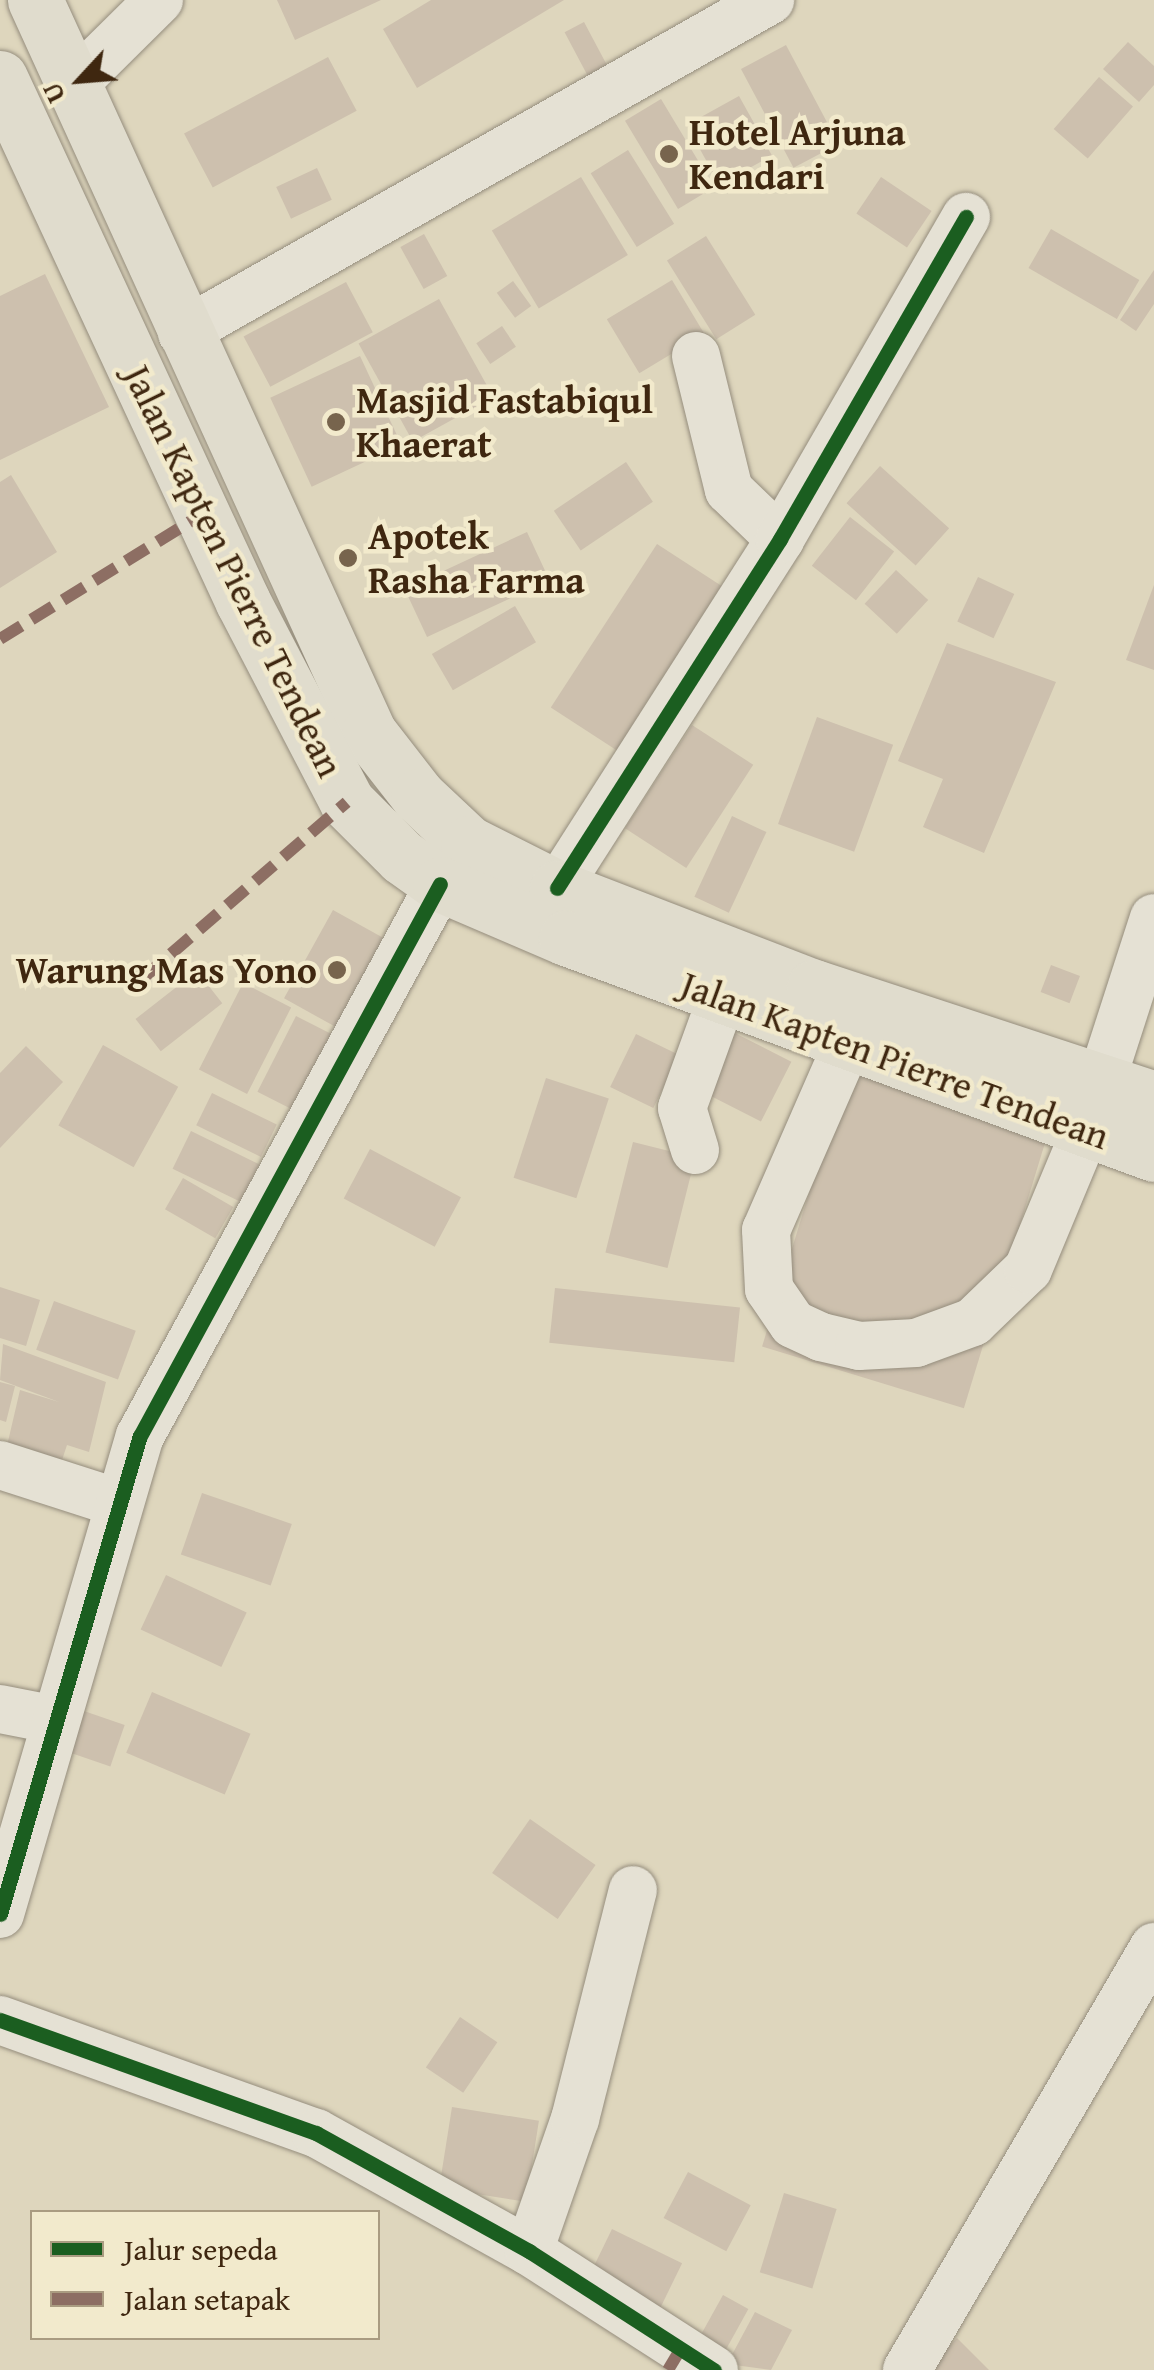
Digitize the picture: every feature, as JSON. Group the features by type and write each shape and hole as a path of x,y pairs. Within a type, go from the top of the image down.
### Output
{"highway":[{"path":"4,95 54,42"},
{"name":"Jalan Kapten Pierre Tendean","path":"54,42 182,333 370,733 468,843 557,888 1001,1075 1094,1105 1154,1154"},
{"name":"Jalan Kapten Pierre Tendean","path":"4,95 199,516 347,802 440,884 847,1045 1001,1075"},
{"name":"Jalan Kapten Pierre Tendean","path":"1094,1105 1154,1099"}],"street":[{"path":"54,42 160,0"},
{"path":"182,333 753,4"},
{"path":"557,888 780,539 966,217"},
{"path":"696,356 729,490 780,539"},
{"path":"0,1914 51,1719 115,1502 140,1436 440,884"},
{"path":"847,1045 766,1230 769,1289 793,1324 821,1336 859,1346 916,1344 973,1322 1028,1270 1094,1105 1154,918"},
{"path":"695,1150 682,1108 722,996"},
{"path":"0,1464 115,1502"},
{"path":"0,1709 51,1719"},
{"path":"529,2251 575,2119 633,1890"},
{"path":"907,2370 1154,1946"},
{"path":"0,2020 316,2133 529,2251 714,2370"}],"building":[{"path":"277,0 381,0 295,40"},
{"path":"431,0 564,0 417,88 383,29"},
{"path":"584,22 615,80 596,91 565,32"},
{"path":"1128,42 1154,66 1154,85 1139,102 1103,69"},
{"path":"786,45 839,144 794,168 741,69"},
{"path":"328,57 357,111 213,187 184,134"},
{"path":"1099,77 1133,107 1088,159 1054,129"},
{"path":"739,96 772,155 719,185 687,125"},
{"name":"Hotel Arjuna Kendari","path":"661,99 714,187 678,209 625,121"},
{"path":"628,150 674,224 637,247 591,173"},
{"path":"317,168 332,200 291,219 276,187"},
{"path":"581,177 628,255 539,309 492,231"},
{"path":"881,177 932,211 907,248 856,213"},
{"path":"1051,229 1139,280 1117,319 1028,268"},
{"path":"424,234 447,276 424,289 400,247"},
{"path":"706,236 755,315 716,339 667,260"},
{"path":"1154,270 1154,304 1136,331 1120,320"},
{"path":"45,274 109,407 0,460 0,296"},
{"path":"672,280 704,334 639,373 607,319"},
{"path":"513,281 531,306 515,318 497,293"},
{"path":"346,282 373,332 270,387 244,336"},
{"path":"439,299 493,397 413,442 359,344"},
{"path":"502,326 516,347 490,364 476,343"},
{"name":"Masjid Fastabiqul Khaerat","path":"360,356 401,445 312,487 270,398"},
{"path":"626,462 653,502 581,550 554,511"},
{"path":"880,466 949,528 916,565 847,503"},
{"path":"11,475 57,552 0,588 0,482"},
{"path":"850,517 894,551 856,600 812,566"},
{"path":"527,532 549,580 427,637 405,589"},
{"path":"657,544 737,596 630,759 551,708"},
{"path":"896,570 928,600 897,634 865,604"},
{"path":"978,577 1014,594 994,638 957,621"},
{"path":"1154,585 1154,670 1126,660"},
{"path":"515,606 536,642 453,690 432,654"},
{"path":"947,643 1056,682 984,853 923,827 943,779 898,761"},
{"path":"817,717 893,745 854,852 778,824"},
{"path":"692,725 753,765 686,868 625,828"},
{"path":"732,816 766,832 729,913 694,897"},
{"name":"Warung Mas Yono","path":"333,910 389,941 340,1029 284,998"},
{"path":"1051,965 1080,976 1070,1003 1041,992"},
{"path":"197,971 222,1003 161,1051 136,1019"},
{"path":"243,983 291,1008 247,1094 199,1069"},
{"path":"296,1016 339,1038 300,1114 257,1092"},
{"path":"729,1030 791,1062 761,1121 699,1090"},
{"path":"636,1034 679,1055 653,1108 610,1087"},
{"path":"103,1045 178,1087 134,1167 58,1125"},
{"path":"26,1046 63,1082 0,1148 0,1073"},
{"path":"846,1072 1048,1134 964,1408 762,1346"},
{"path":"546,1078 609,1098 576,1198 514,1178"},
{"path":"212,1093 277,1125 261,1157 196,1125"},
{"path":"191,1131 259,1164 241,1202 173,1169"},
{"path":"633,1142 695,1157 668,1268 605,1253"},
{"path":"370,1149 461,1197 435,1247 344,1198"},
{"path":"183,1178 233,1207 215,1238 165,1209"},
{"path":"0,1287 40,1300 26,1346 0,1338"},
{"path":"555,1288 740,1307 734,1362 549,1343"},
{"path":"54,1301 136,1331 118,1380 36,1350"},
{"path":"3,1344 106,1382 89,1452 67,1445 55,1481 3,1463 20,1390 59,1402 0,1380"},
{"path":"0,1382 15,1386 6,1422 0,1420"},
{"path":"202,1493 292,1524 271,1585 181,1554"},
{"path":"166,1575 247,1613 221,1667 141,1629"},
{"path":"152,1692 250,1734 225,1795 126,1753"},
{"path":"84,1711 125,1725 110,1767 70,1753"},
{"path":"530,1819 596,1865 558,1919 492,1873"},
{"path":"460,2017 497,2042 463,2093 426,2068"},
{"path":"452,2107 539,2121 526,2202 439,2188"},
{"path":"688,2172 751,2205 726,2251 664,2218"},
{"path":"784,2193 837,2209 812,2288 760,2272"},
{"path":"612,2229 682,2263 659,2311 589,2277"},
{"path":"723,2295 748,2309 721,2359 695,2345"},
{"path":"755,2312 792,2330 771,2370 727,2364"},
{"path":"957,2338 989,2370 925,2370"}],"marked path":[{"path":"0,639 199,516"},
{"path":"143,978 347,802"},
{"path":"668,2370 683,2345"}],"cycle path":[{"path":"557,888 780,539 966,217"},
{"path":"0,1914 140,1436 440,884"},
{"path":"0,2020 316,2133 529,2251 714,2370"}],"place":[{"name":"Hotel Arjuna Kendari","path":"669,154"},
{"name":"Masjid Fastabiqul Khaerat","path":"336,422"},
{"name":"Apotek Rasha Farma","path":"348,558"},
{"name":"Warung Mas Yono","path":"337,970"}]}
